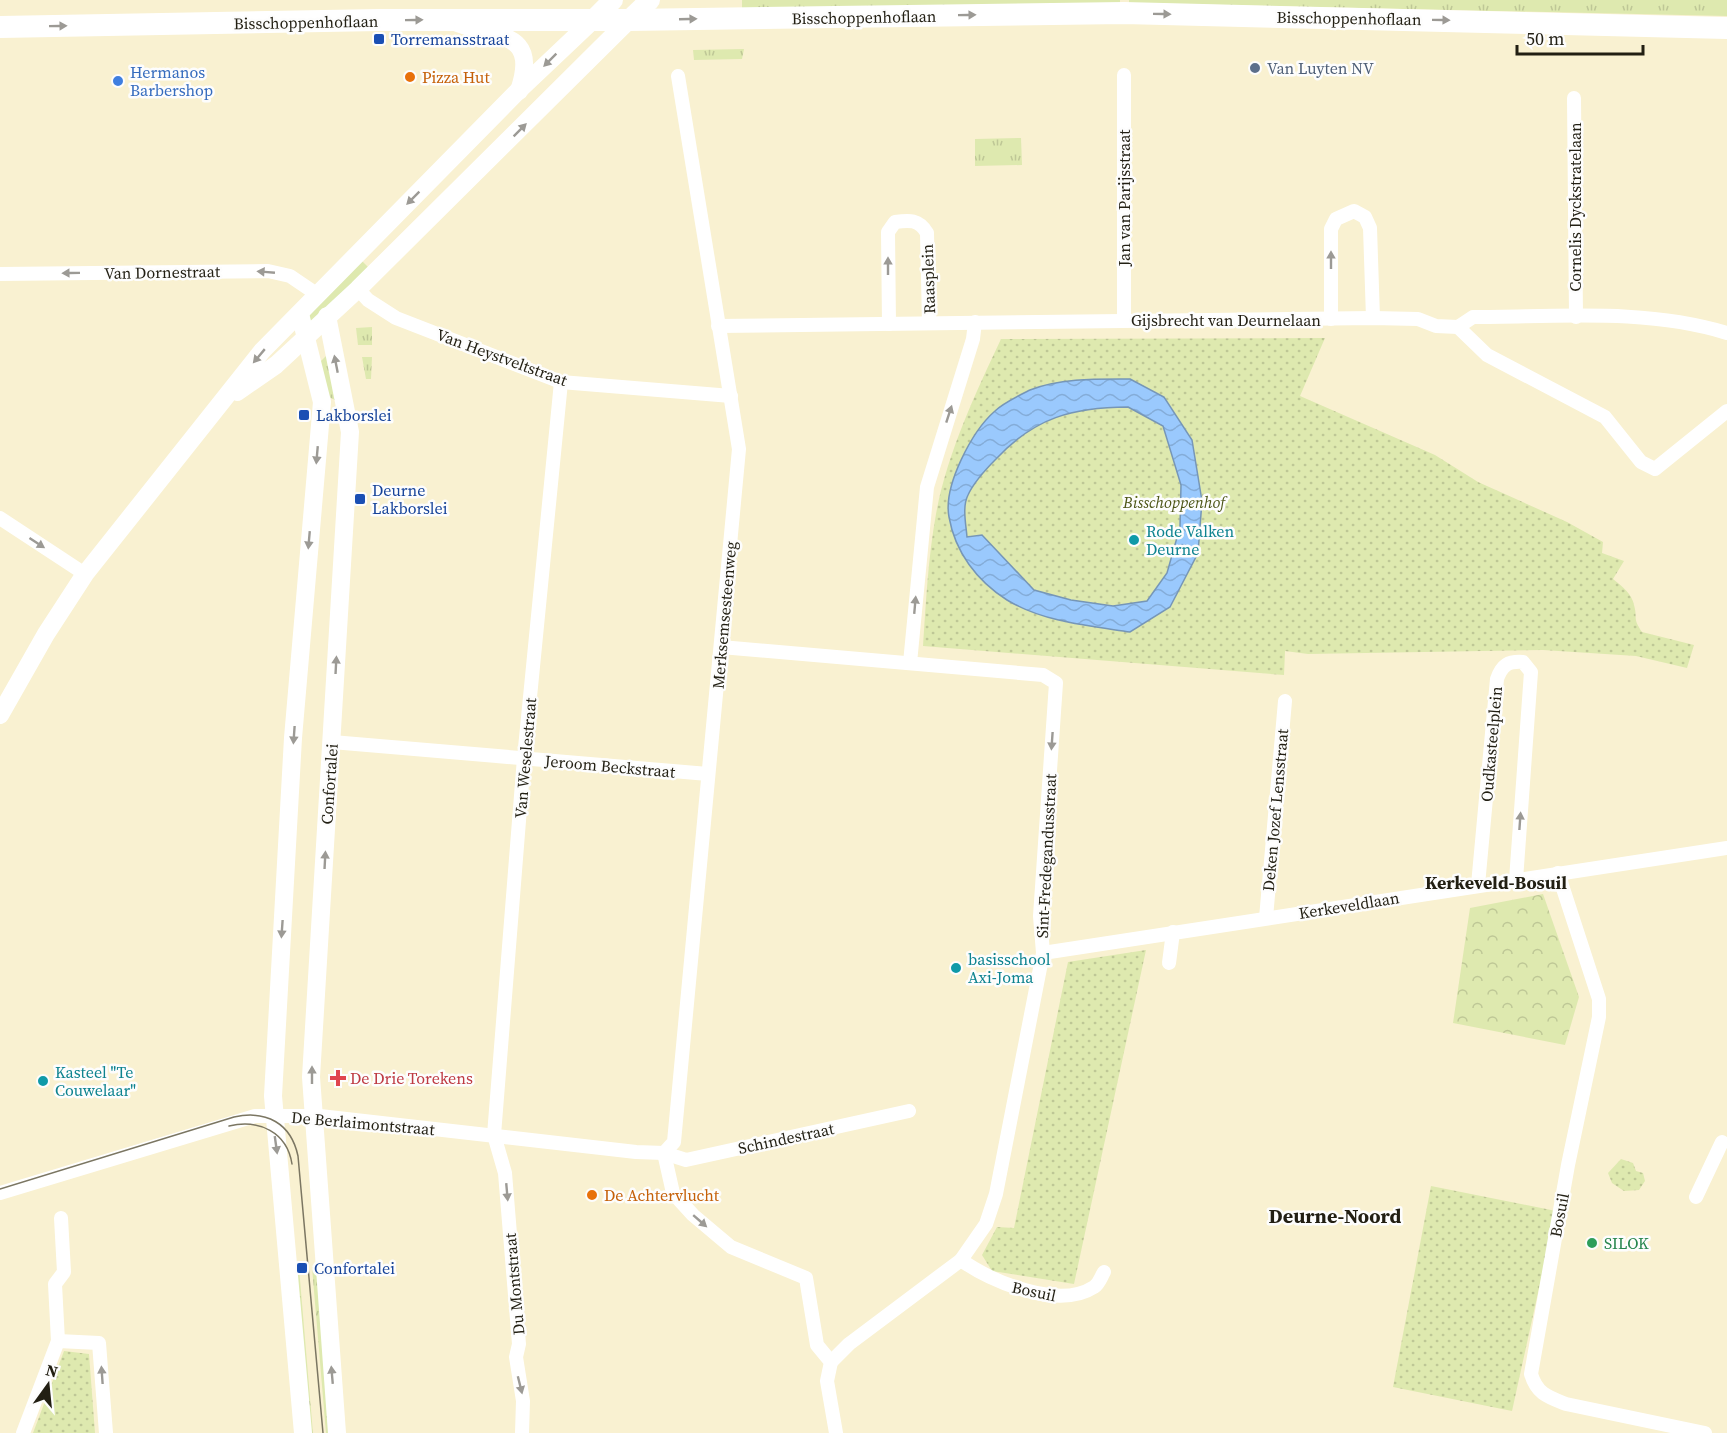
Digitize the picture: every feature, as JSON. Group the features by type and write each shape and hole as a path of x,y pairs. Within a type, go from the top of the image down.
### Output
{"main road":[{"path":"593,20 613,0"},
{"path":"629,20 650,0"},
{"name":"Bisschoppenhoflaan","path":"0,27 448,19 629,20 1124,13 1727,28"}],"street":[{"path":"448,19 478,32 501,33 510,37 524,60 525,71 518,92"},
{"path":"0,715 80,571 221,404 262,351 518,92 593,20"},
{"path":"221,404 276,365 358,289 629,20"},
{"name":"Jan van Parijsstraat","path":"1124,75 1124,320"},
{"name":"Merksemsesteenweg","path":"664,1153 674,1142 739,449 678,76"},
{"name":"Cornelis Dyckstratelaan","path":"1574,98 1576,317"},
{"path":"477,134 496,154"},
{"path":"1331,319 1331,229 1336,219 1354,212 1365,217 1370,228 1373,318"},
{"name":"Raasplein","path":"889,324 888,232 895,222 910,220 922,224 927,233 929,323"},
{"name":"Van Dornestraat","path":"0,274 268,270 290,276 318,295"},
{"name":"Van Heystveltstraat","path":"358,289 368,300 396,318 561,382 731,396"},
{"path":"300,314 314,362 322,411 293,738 274,1069 274,1116 303,1433"},
{"name":"Confortalei","path":"327,316 350,432 311,1077 337,1433"},
{"name":"Gijsbrecht van Deurnelaan","path":"718,326 1373,318 1418,319 1436,326 1458,327 1473,317 1644,317 1727,333"},
{"path":"910,663 923,507 929,477 974,339 975,322"},
{"path":"1458,327 1487,355 1605,417 1641,462 1655,469 1727,411"},
{"name":"Van Weselestraat","path":"494,1135 525,759 561,382"},
{"path":"322,411 344,407"},
{"path":"0,518 80,571"},
{"name":"Sint-Fredegandusstraat","path":"721,647 1042,675 1056,683 1040,916 1043,953 996,1194 978,1238 961,1260 849,1344 831,1362"},
{"name":"Oudkasteelplein","path":"1479,885 1497,679 1501,668 1510,662 1523,662 1531,672 1516,880"},
{"name":"Deken Jozef Lensstraat","path":"1266,918 1285,701"},
{"name":"Jeroom Beckstraat","path":"332,742 708,774"},
{"name":"Kerkeveldlaan","path":"1043,953 1727,848"},
{"name":"Bosuil","path":"1557,873 1599,999 1599,1017 1568,1164 1531,1374 1535,1386 1544,1396 1566,1404 1705,1433"},
{"path":"1169,963 1173,932"},
{"name":"Schindestraat","path":"664,1153 686,1160 909,1111"},
{"name":"De Berlaimontstraat","path":"0,1193 242,1119 274,1116 314,1116 636,1152 664,1153"},
{"name":"Du Montstraat","path":"494,1135 505,1173 519,1344 516,1357 523,1401 522,1433"},
{"path":"1696,1197 1725,1139"},
{"path":"664,1153 673,1193 693,1215 731,1247 806,1278 817,1345 831,1362 827,1381 836,1433"},
{"path":"23,1433 58,1341 55,1284 64,1272 61,1218"},
{"name":"Bosuil","path":"961,1260 980,1274 1002,1283 1065,1297 1080,1294 1096,1286 1104,1272"},
{"path":"58,1341 99,1343 106,1433"}],"green space":[{"path":"742,0 1120,0 1120,4 742,10"},
{"path":"1129,0 1727,0 1727,16 1129,3"},
{"path":"744,49 742,59 694,60 693,50"},
{"path":"1021,138 1022,165 975,166 975,139"},
{"path":"361,260 370,269 312,324 307,313"},
{"path":"372,327 372,345 358,345 356,328"},
{"name":"Bisschoppenhof","path":"1325,338 1300,396 1435,455 1478,482 1567,522 1603,542 1602,553 1624,561 1613,579 1631,597 1636,621 1642,632 1694,645 1687,668 1636,656 1543,650 1308,654 1285,651 1284,675 923,646 931,547 941,492 963,425 1001,339"},
{"path":"327,355 335,400 329,397 320,362"},
{"path":"362,357 372,357 371,379 366,379"},
{"path":"1543,894 1579,997 1565,1045 1453,1023 1470,908"},
{"path":"1146,950 1074,1284 992,1271 982,1255 997,1227 1014,1228 1068,962"},
{"path":"1621,1159 1633,1163 1636,1171 1643,1173 1645,1181 1639,1190 1624,1191 1612,1183 1608,1173"},
{"path":"1431,1186 1556,1211 1512,1411 1393,1387"},
{"path":"316,1266 331,1433 326,1433 312,1267"},
{"path":"294,1268 299,1268 313,1433 309,1433"},
{"path":"64,1351 89,1354 95,1433 33,1433"}],"water":[{"path":"1130,379 1164,397 1192,440 1202,501 1198,553 1170,607 1130,632 1051,618 1007,600 977,575 962,554 952,530 948,504 950,490 961,460 977,432 998,408 1021,394 1054,383","holes":["1128,407 1163,426 1181,485 1180,527 1167,573 1147,601 1113,606 1071,600 1034,590 982,535 967,537 965,505 974,485 1010,445 1040,425 1090,409"]}],"tram line":[{"path":"0,1189 234,1117 257,1116 283,1127 290,1135 298,1156 323,1433"},
{"path":"229,1126 251,1124 270,1130 284,1144 292,1164"}],"place":[{"name":"Torremansstraat","path":"379,39"},
{"name":"Van Luyten NV","path":"1255,68"},
{"name":"Pizza Hut","path":"410,77"},
{"name":"Hermanos Barbershop","path":"118,81"},
{"name":"Lakborslei","path":"304,415"},
{"name":"Deurne Lakborslei","path":"360,499"},
{"name":"Rode Valken Deurne","path":"1134,540"},
{"name":"basisschool Axi-Joma","path":"956,968"},
{"name":"De Drie Torekens","path":"338,1078"},
{"name":"Kasteel \"Te Couwelaar\"","path":"43,1081"},
{"name":"De Achtervlucht","path":"592,1195"},
{"name":"SILOK","path":"1592,1243"},
{"name":"Confortalei","path":"302,1268"}],"district":[{"name":"Kerkeveld-Bosuil","path":"1496,882"},
{"name":"Deurne-Noord","path":"1335,1216"}]}
